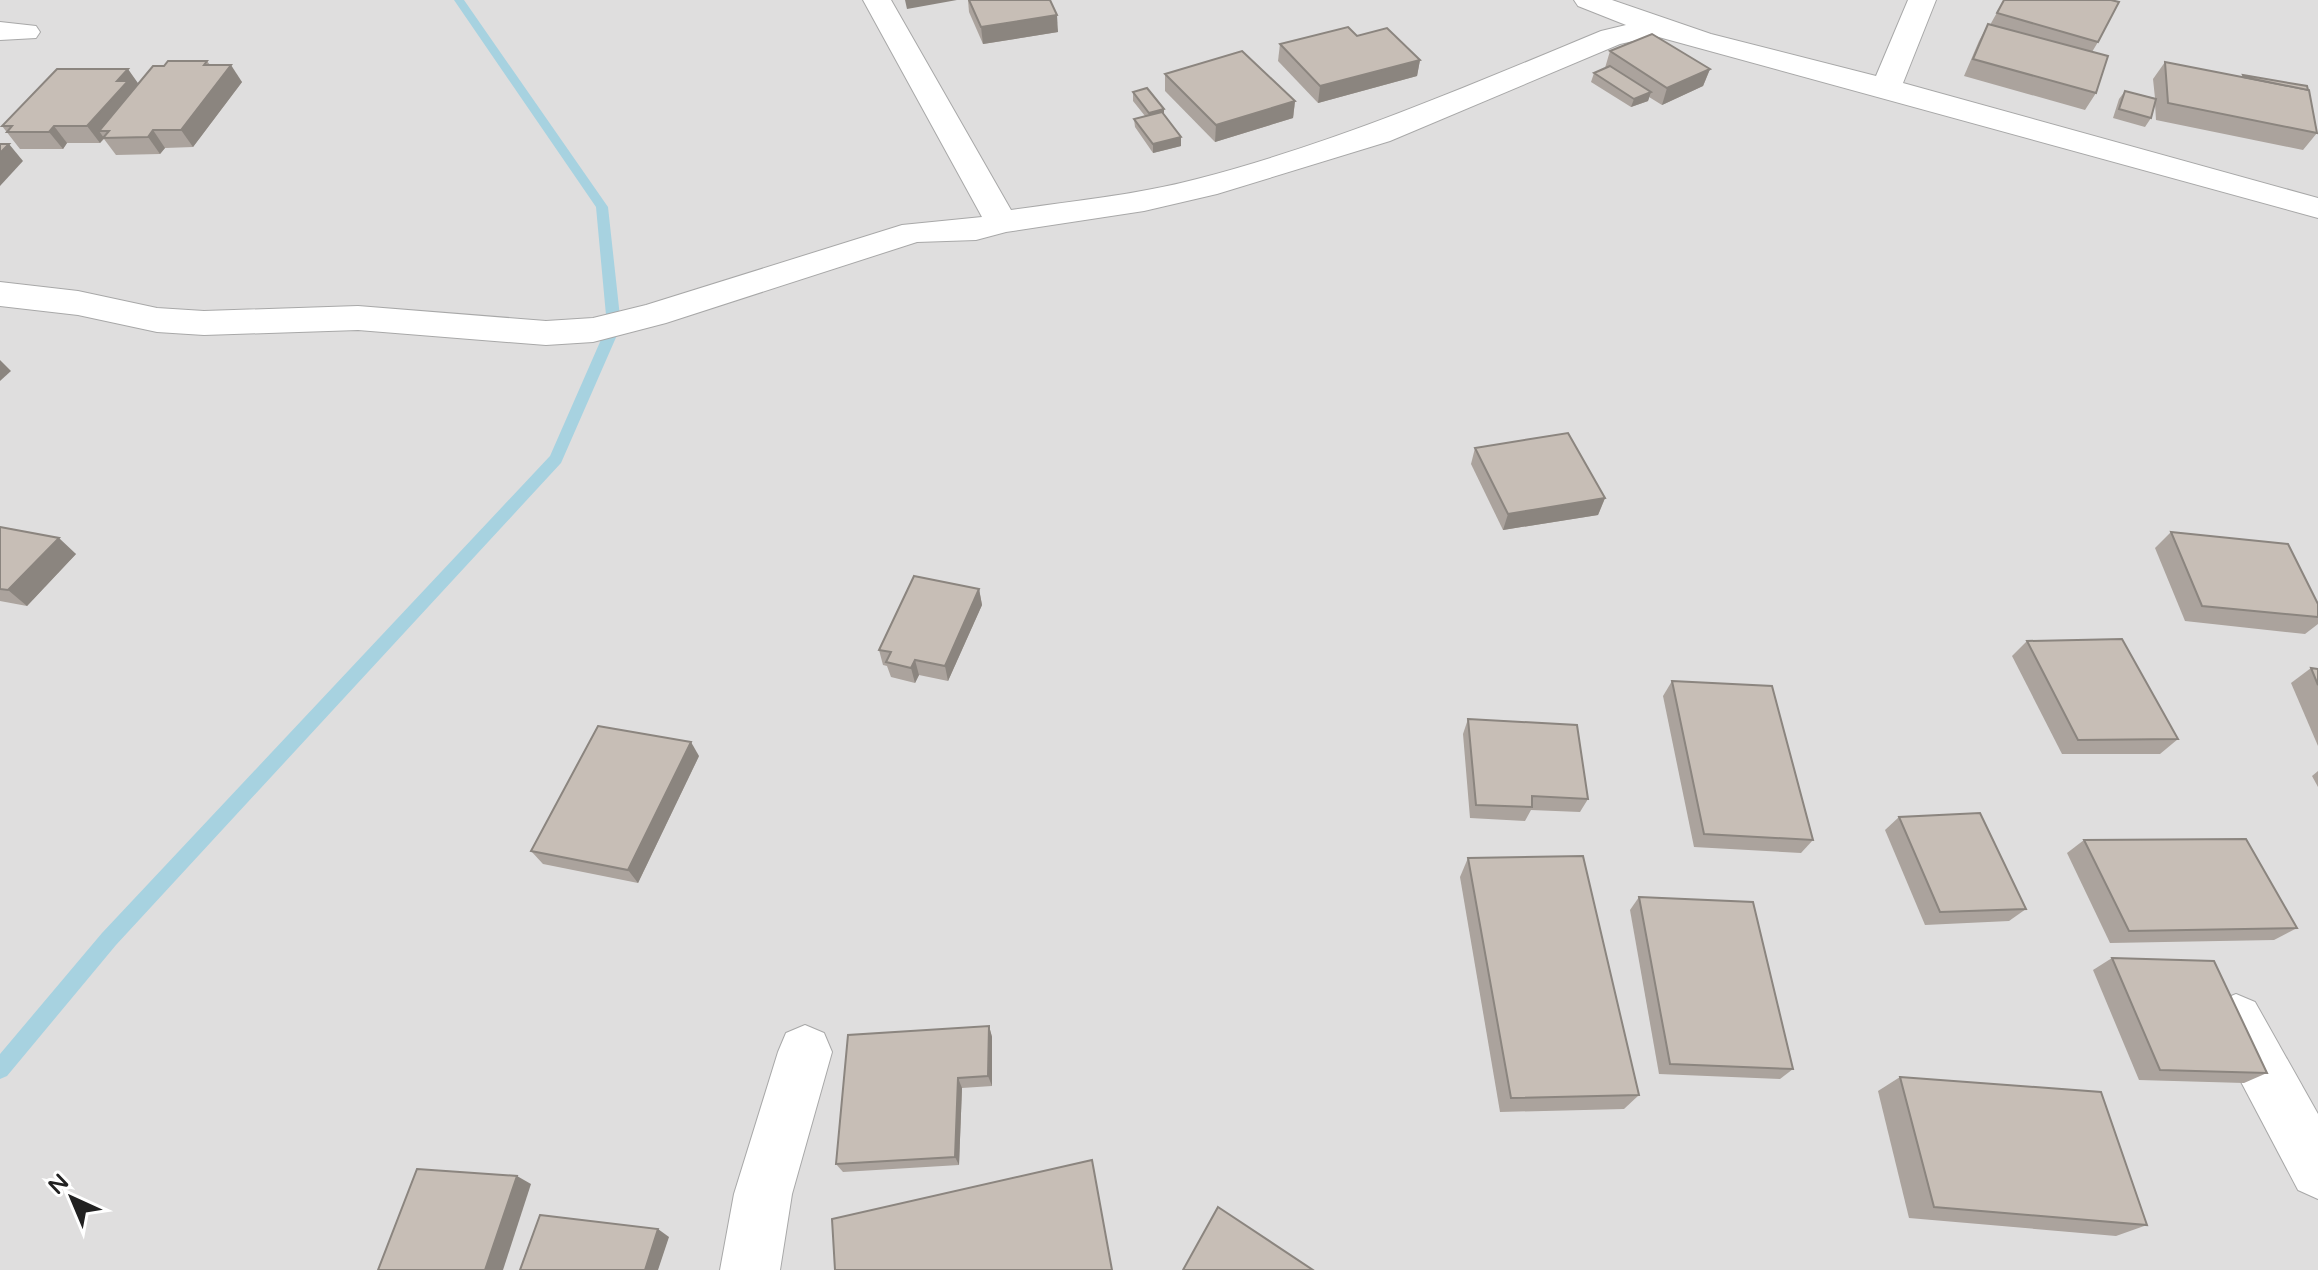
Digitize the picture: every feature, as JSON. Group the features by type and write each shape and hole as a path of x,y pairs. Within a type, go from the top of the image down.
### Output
{"street":[{"path":"877,0 1001,222"},
{"path":"1588,0 1651,28 1749,56 1886,88 2318,208"},
{"path":"1886,88 1922,0"},
{"path":"0,294 78,303 157,320 204,323 358,318 546,333 577,331 653,315 914,232 976,230 1001,222 1144,201 1205,187 1379,134 1611,37 1651,28"},
{"path":"2232,1015 2318,1170"},
{"path":"750,1270 763,1194 805,1052"}],"shaded area":[{"path":"0,0 2318,0 2318,1270 0,1270"}],"building":[{"path":"969,0 1050,0 1057,15 981,27"},
{"path":"2004,0 2119,2 2098,42 1997,13"},
{"path":"1988,24 2108,56 2096,93 1973,59"},
{"path":"1348,27 1357,36 1387,28 1420,60 1320,86 1280,44"},
{"path":"1652,34 1710,69 1667,88 1610,51"},
{"path":"1242,51 1295,101 1216,125 1165,74"},
{"path":"168,61 207,61 204,65 231,65 181,130 153,130 148,137 103,138 109,131 99,131 153,66 164,66"},
{"path":"2165,62 2309,90 2317,133 2168,103"},
{"path":"1610,66 1651,92 1634,99 1594,73"},
{"path":"57,69 128,69 117,81 128,81 87,126 54,126 49,132 7,132 12,126 2,126"},
{"path":"2244,77 2307,86 2308,90"},
{"path":"1147,88 1164,109 1149,113 1133,92"},
{"path":"2125,91 2156,99 2151,118 2119,109"},
{"path":"1162,112 1181,137 1153,144 1134,119"},
{"path":"0,144 9,144 0,153"},
{"path":"1568,433 1605,498 1508,514 1475,448"},
{"path":"0,527 59,538 8,590 0,589"},
{"path":"2171,532 2288,544 2318,604 2318,617 2202,606"},
{"path":"914,576 979,589 945,666 915,660 911,668 886,662 891,652 879,650"},
{"path":"2122,639 2178,739 2078,740 2027,641"},
{"path":"2311,668 2318,669 2318,685"},
{"path":"1672,681 1772,686 1813,840 1704,834"},
{"path":"1468,719 1577,725 1588,799 1532,796 1532,807 1476,805"},
{"path":"598,726 691,742 628,870 531,851"},
{"path":"1980,813 2026,909 1940,912 1899,817"},
{"path":"2246,839 2297,928 2129,931 2084,840"},
{"path":"1583,856 1639,1095 1511,1098 1468,858"},
{"path":"1639,897 1753,902 1793,1069 1670,1064"},
{"path":"2112,958 2214,961 2267,1073 2160,1070"},
{"path":"989,1026 988,1076 958,1078 955,1157 836,1164 848,1035"},
{"path":"1900,1077 2101,1092 2147,1225 1934,1207"},
{"path":"1092,1160 1112,1270 835,1270 832,1219"},
{"path":"417,1169 517,1176 485,1270 378,1270"},
{"path":"1218,1207 1313,1270 1183,1270"},
{"path":"540,1215 658,1229 645,1270 520,1270"}],"waterway":[{"path":"0,1069 109,939 556,459 614,326 602,207 459,0"}]}
